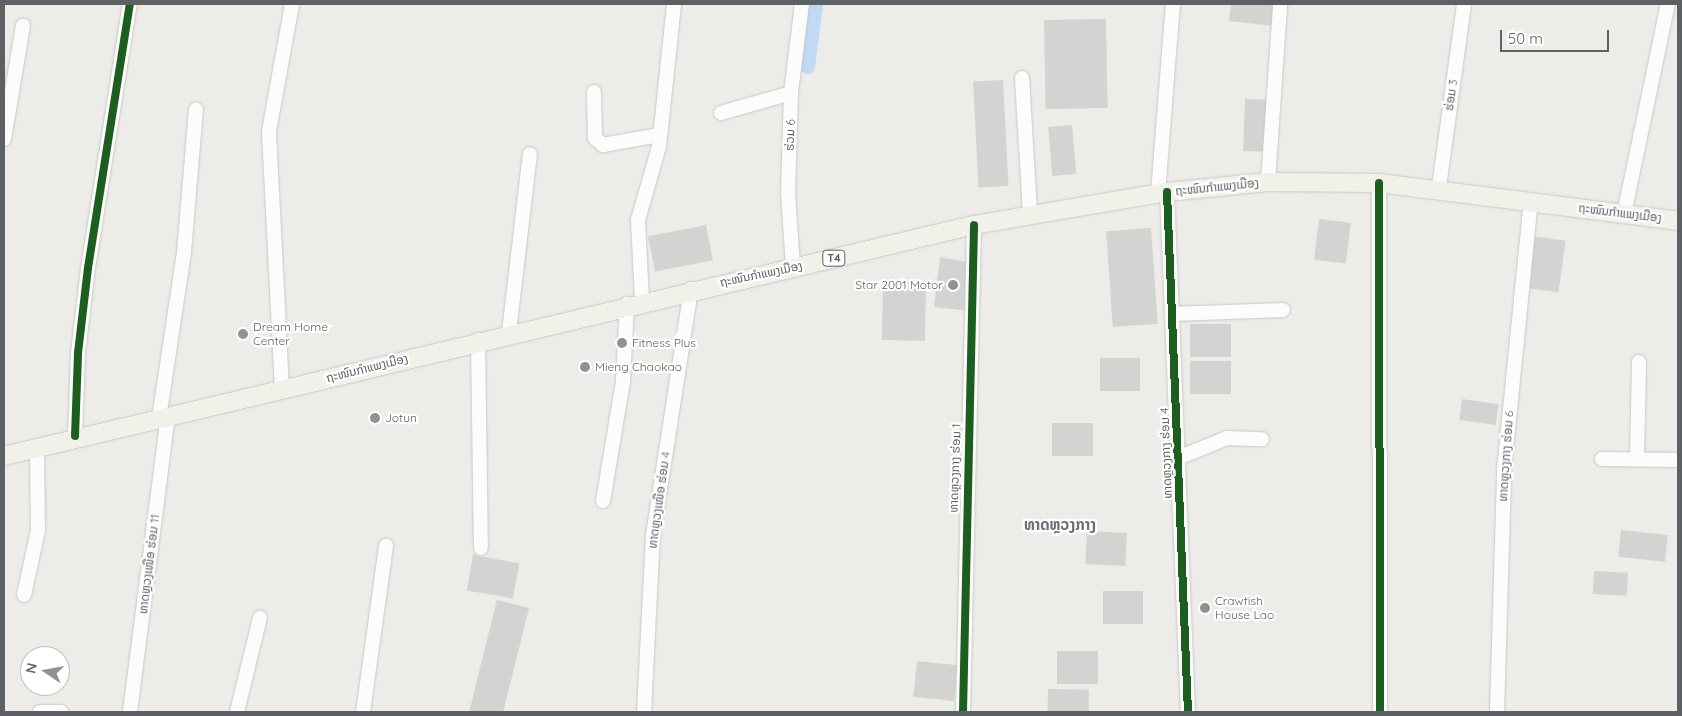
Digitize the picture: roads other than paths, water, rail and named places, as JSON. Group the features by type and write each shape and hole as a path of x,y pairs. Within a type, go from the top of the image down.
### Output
{"main road":[{"name":"ຖະໜົນກຳແພງເມືອງ","path":"4,456 75,436 282,389 635,302 1030,212 1163,193 1268,182 1379,183 1438,187 1678,221"}],"street":[{"path":"75,436 78,353 88,268 130,4"},
{"path":"282,389 269,132 292,4"},
{"path":"603,501 635,302 638,220 656,163 674,4"},
{"name":"ຮ່ວມ 6","path":"793,267 788,193 791,93 802,4"},
{"name":"ທາດຫຼວງກາງ ຮ່ອມ 4","path":"1173,4 1163,193 1172,314 1188,712"},
{"path":"1268,182 1280,4"},
{"name":"ຮ່ອມ 3","path":"1438,187 1464,4"},
{"path":"1624,214 1668,4"},
{"path":"4,139 23,26"},
{"path":"1022,78 1030,212"},
{"path":"594,92 595,138 603,145 659,135"},
{"path":"721,113 791,93"},
{"name":"ທາດຫຼວງເໜືອ ຮ່ອມ 11","path":"130,712 184,252 196,110"},
{"path":"509,332 530,154"},
{"path":"1379,183 1380,712"},
{"name":"ທາດຫຼວງກາງ ຮ່ອມ 6","path":"1497,712 1504,470 1531,201"},
{"name":"ທາດຫຼວງກາງ ຮ່ອມ 1","path":"963,712 974,225"},
{"name":"ທາດຫຼວງເໜືອ ຮ່ອມ 4","path":"644,712 653,535 691,289"},
{"path":"1172,314 1283,310"},
{"path":"478,340 481,548"},
{"path":"1637,459 1639,362"},
{"path":"1178,458 1227,438 1262,439"},
{"path":"24,595 41,497 37,448"},
{"path":"1602,459 1678,460"},
{"path":"363,712 386,546"},
{"path":"237,712 260,618"},
{"path":"40,712 61,712"}],"waterway":[{"path":"807,66 815,4"}],"place":[{"name":"Star 2001 Motor","path":"953,285"},
{"name":"Dream Home Center","path":"243,334"},
{"name":"Fitness Plus","path":"622,343"},
{"name":"Mieng Chaokao","path":"585,367"},
{"name":"Jotun","path":"375,418"},
{"name":"Crawfish House Lao","path":"1205,608"}],"district":[{"name":"ທາດຫຼວງກາງ","path":"1060,525"}]}
